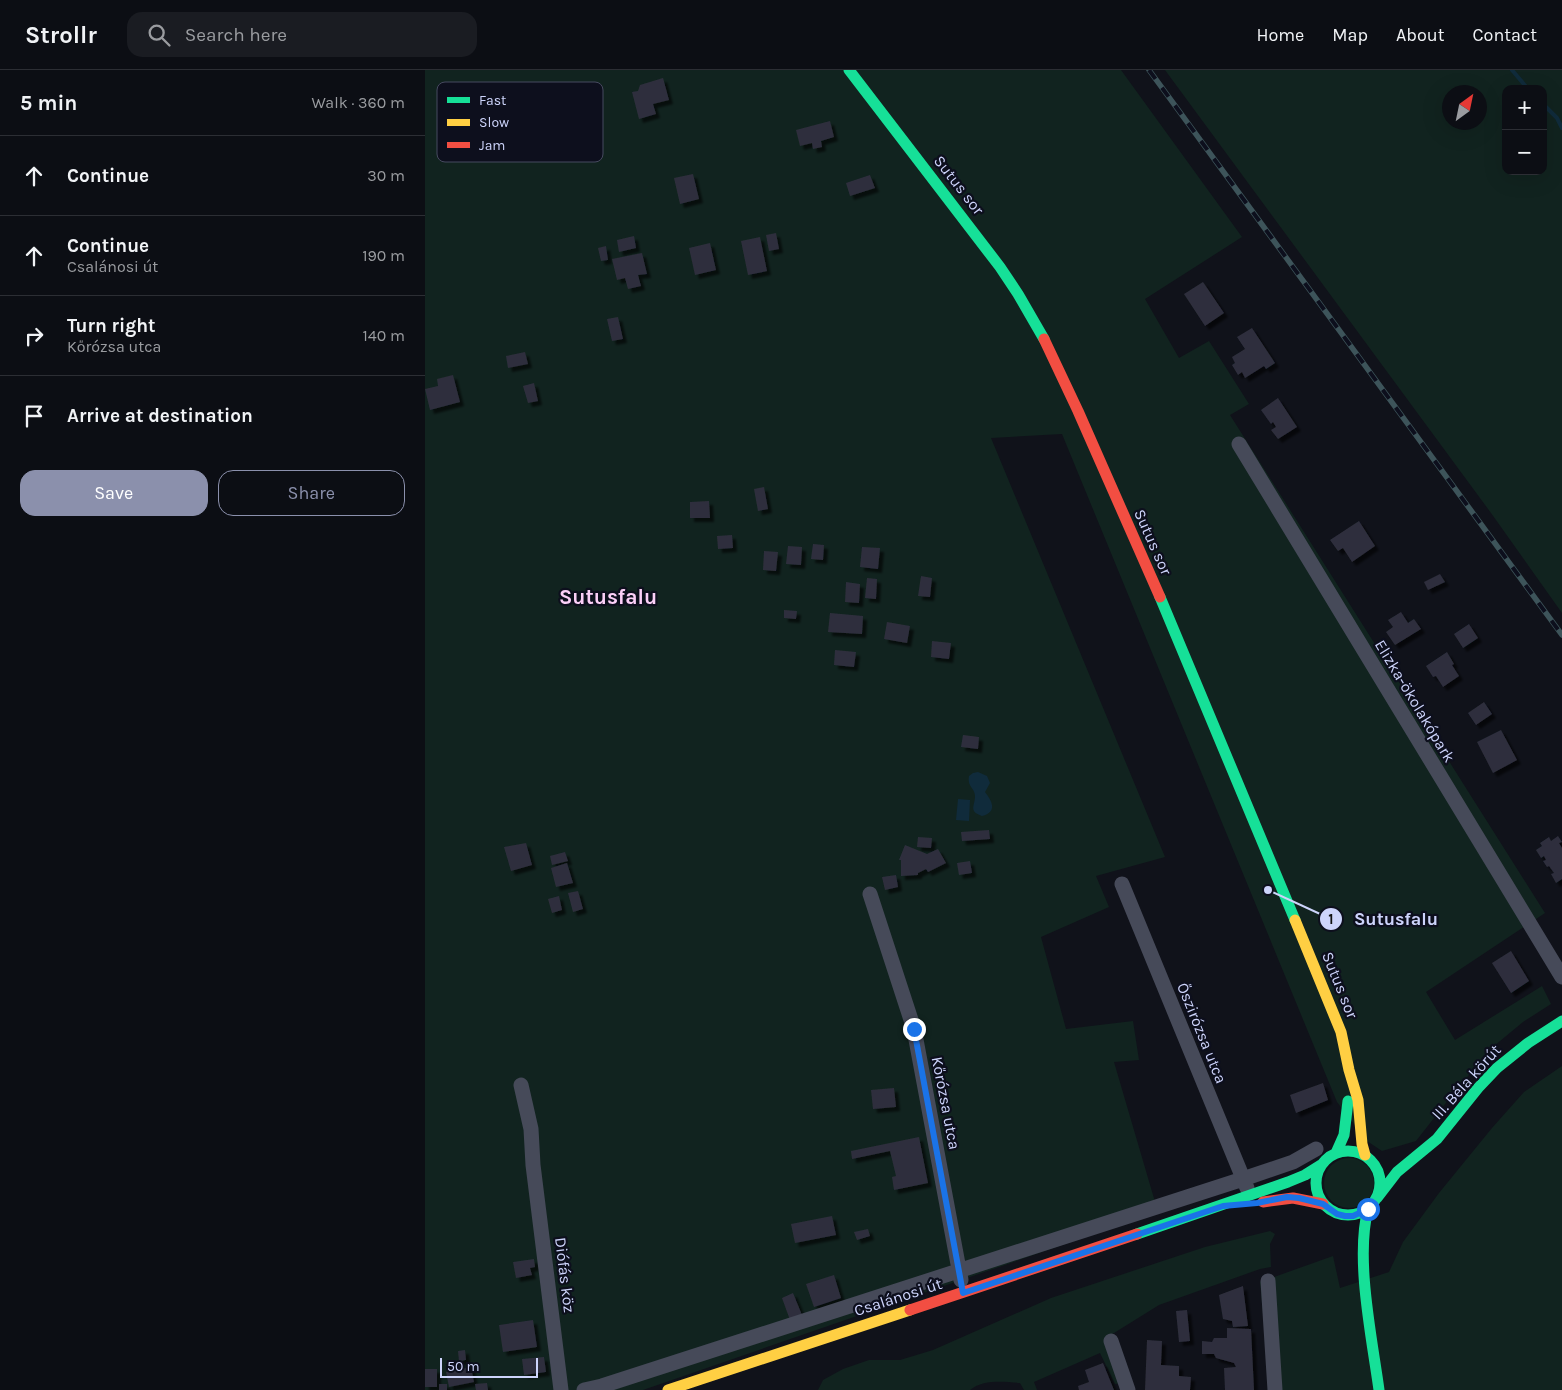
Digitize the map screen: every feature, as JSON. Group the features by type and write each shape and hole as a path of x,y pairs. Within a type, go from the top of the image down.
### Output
{"main road":[{"name":"Sutus sor","path":"849,70 1000,266 1047,344 1144,561 1327,995 1341,1032 1349,1070"},
{"name":"III. Béla körút","path":"1377,1198 1400,1170 1438,1138 1478,1088 1503,1062 1520,1048 1562,1021"},
{"path":"1344,1228 1337,1214 1323,1204 1315,1185 1321,1165 1336,1153 1344,1135 1348,1113 1349,1070"},
{"path":"1349,1070 1358,1100 1362,1144 1365,1155"},
{"path":"1336,1153 1351,1151 1384,1162 1422,1153"},
{"path":"1337,1214 1353,1216 1368,1209 1380,1192 1380,1177 1384,1162"},
{"name":"Csalánosi út","path":"668,1390 1223,1206 1250,1194 1297,1180 1321,1165"},
{"name":"Csalánosi út","path":"1223,1206 1257,1203 1287,1197 1323,1204"},
{"path":"1368,1209 1363,1232 1367,1298 1379,1390"},
{"path":"1353,1253 1367,1298"}],"street":[{"name":"Elizka-ökolakópark","path":"1239,444 1562,977"},
{"name":"Őszirózsa utca","path":"1123,884 1250,1194"},
{"name":"Kőrózsa utca","path":"871,894 914,1029 963,1293"},
{"name":"Diófás köz","path":"521,1085 531,1129 533,1165 561,1390"},
{"path":"584,1390 611,1383 1243,1179 1293,1162 1316,1149"},
{"path":"1268,1281 1275,1390"},
{"path":"1111,1341 1128,1390"}],"green space":[{"path":"425,70 1121,70 1242,237 1145,299 1179,358 1209,341 1249,404 1230,415 1545,913 1426,992 1455,1040 1542,986 1551,1004 1523,1022 1494,1046 1416,1141 1382,1151 1367,1141 1337,1102 1062,434 991,438 1165,857 1096,876 1109,907 1041,937 1066,1029 1133,1021 1139,1060 1114,1062 1158,1212 643,1390 425,1390"},
{"path":"1165,70 1562,70 1562,613 1491,513"},
{"path":"1562,1066 1562,1390 1270,1390 1260,1282 1333,1256 1340,1288 1389,1272 1403,1242 1439,1193 1492,1128 1524,1092"},
{"path":"1344,1158 1354,1158 1367,1165 1374,1178 1374,1188 1367,1201 1354,1208 1344,1208 1335,1204 1328,1197 1324,1188 1324,1178 1328,1169 1335,1162"},
{"path":"1270,1231 1275,1234 1270,1244 1271,1267 1260,1269 1159,1305 1106,1338 1122,1383 1115,1384 1100,1353 1034,1382 1037,1390 1024,1390 1020,1383 1001,1382 981,1384 970,1390 818,1390 823,1380 843,1369 869,1360 900,1360 933,1350 1051,1298 1205,1247"}],"water":[{"path":"978,772 987,776 990,783 985,792 990,799 992,809 982,816 975,812 973,808 975,793 969,780 969,776"},
{"path":"958,799 970,800 969,821 956,820"}],"building":[{"path":"663,78 669,100 653,104 656,114 639,119 632,92 638,91 640,85"},
{"path":"830,121 834,137 821,141 822,147 813,149 812,143 800,146 796,130"},
{"path":"693,174 699,199 680,204 674,178"},
{"path":"870,175 875,188 850,196 846,183"},
{"path":"776,233 779,249 769,251 766,235"},
{"path":"634,236 636,248 619,252 617,240"},
{"path":"760,237 767,271 748,275 741,241"},
{"path":"710,243 716,270 695,275 689,248"},
{"path":"606,246 608,260 601,261 598,248"},
{"path":"642,253 647,274 638,275 641,286 628,289 625,278 617,280 612,259"},
{"path":"1203,282 1224,313 1205,326 1184,294"},
{"path":"618,317 623,339 612,341 607,319"},
{"path":"1252,328 1275,363 1266,369 1264,366 1245,378 1242,372 1238,375 1232,365 1235,363 1232,357 1245,349 1237,337"},
{"path":"525,352 528,364 508,368 506,356"},
{"path":"453,375 460,402 430,410 425,389 438,386 437,379"},
{"path":"534,383 538,401 528,403 523,386"},
{"path":"1278,398 1297,427 1278,439 1271,430 1276,427 1273,422 1271,424 1261,410"},
{"path":"764,487 768,509 758,511 754,489"},
{"path":"709,501 710,518 690,518 690,502"},
{"path":"1359,521 1375,546 1352,562 1343,548 1338,551 1330,540"},
{"path":"732,535 733,548 718,549 717,536"},
{"path":"813,544 824,545 823,560 811,559"},
{"path":"788,546 802,547 801,565 786,564"},
{"path":"862,547 880,548 878,569 860,567"},
{"path":"764,551 778,552 776,571 763,570"},
{"path":"1440,574 1445,582 1428,590 1424,582"},
{"path":"921,576 932,578 930,597 918,596"},
{"path":"867,578 877,579 876,599 865,598"},
{"path":"846,582 860,584 859,603 845,602"},
{"path":"784,610 797,611 796,619 784,618"},
{"path":"1401,612 1408,623 1414,619 1421,629 1395,645 1386,632 1393,627 1388,620"},
{"path":"830,613 863,616 862,634 828,632"},
{"path":"887,622 910,626 907,643 884,639"},
{"path":"1469,624 1478,638 1463,648 1454,634"},
{"path":"932,641 951,643 949,659 931,657"},
{"path":"835,650 856,652 854,667 834,665"},
{"path":"1447,652 1459,676 1443,687 1426,666"},
{"path":"1484,702 1492,714 1476,725 1468,713"},
{"path":"1501,730 1517,760 1493,773 1477,742"},
{"path":"963,735 979,737 978,749 961,747"},
{"path":"989,830 990,839 962,841 961,832"},
{"path":"1558,836 1562,842 1559,843 1562,848 1562,879 1556,883 1551,874 1554,873 1543,861 1546,860 1544,856 1541,858 1536,850 1542,846 1540,843 1549,837 1551,841"},
{"path":"918,837 932,838 931,848 917,847"},
{"path":"526,843 532,865 511,871 504,847"},
{"path":"905,845 927,854 938,849 946,863 928,872 926,869 918,873 918,875 901,876 901,860 899,860"},
{"path":"565,852 568,861 552,865 550,856"},
{"path":"970,861 972,873 959,875 957,863"},
{"path":"567,863 573,883 556,887 551,868"},
{"path":"896,875 898,887 885,890 882,877"},
{"path":"578,891 583,909 573,912 568,893"},
{"path":"559,896 562,910 552,913 548,899"},
{"path":"1511,951 1529,981 1511,993 1492,963"},
{"path":"1323,1083 1328,1100 1296,1113 1290,1095"},
{"path":"894,1088 896,1107 873,1109 871,1090"},
{"path":"919,1137 928,1183 894,1190 892,1177 896,1176 890,1151 852,1159 851,1151"},
{"path":"832,1216 836,1235 795,1243 791,1224"},
{"path":"868,1229 870,1236 857,1240 854,1232"},
{"path":"534,1259 535,1267 530,1268 532,1275 516,1278 513,1262"},
{"path":"834,1275 841,1298 814,1307 806,1284"},
{"path":"1243,1286 1248,1326 1233,1327 1232,1321 1223,1319 1219,1295"},
{"path":"793,1293 802,1315 790,1320 782,1298"},
{"path":"1187,1310 1190,1341 1179,1342 1176,1311"},
{"path":"533,1320 537,1347 503,1352 499,1325"},
{"path":"1227,1328 1251,1329 1254,1390 1225,1390 1224,1368 1236,1367 1234,1363 1216,1358 1214,1354 1202,1354 1202,1341 1212,1342 1214,1338 1227,1338"},
{"path":"1147,1340 1162,1341 1161,1365 1179,1366 1179,1376 1191,1377 1190,1390 1145,1390"},
{"path":"465,1350 466,1360 459,1361 458,1351"},
{"path":"544,1357 546,1372 524,1375 522,1359"},
{"path":"1103,1363 1114,1390 1079,1390 1078,1386 1089,1382 1085,1370"},
{"path":"471,1367 474,1382 449,1387 446,1372"},
{"path":"425,1369 437,1369 437,1387 425,1387"},
{"path":"487,1383 488,1390 476,1390 475,1384"},
{"path":"439,1384 447,1384 447,1390 439,1390"}],"waterway":[{"path":"1512,70 1525,85"},
{"path":"1547,108 1557,118 1562,128"}],"railway":[{"path":"1149,70 1562,635"}],"traffic: fast":[{"path":"849,70 1000,267 1044,339"},
{"path":"1160,597 1295,920"},
{"path":"1377,1198 1397,1172 1437,1139 1478,1088 1497,1068 1528,1043 1562,1021"},
{"path":"1336,1153 1344,1135 1348,1101"},
{"path":"1342,1151 1354,1151 1371,1160 1378,1171 1380,1183 1378,1195 1371,1206 1354,1215 1342,1215 1330,1210 1321,1201 1316,1189 1316,1177 1321,1165 1330,1156 1342,1151"},
{"path":"1137,1234 1288,1182 1305,1175 1321,1165"},
{"path":"1368,1209 1364,1229 1364,1275 1379,1390"}],"traffic: slow":[{"path":"1295,920 1341,1032 1358,1100 1362,1144 1365,1155"},
{"path":"668,1390 910,1310"}],"traffic: jam":[{"path":"1044,339 1160,597"},
{"path":"1263,1202 1293,1198 1323,1204"},
{"path":"910,1310 1137,1234"}],"place":[{"name":"Sutusfalu","path":"1268,890"}],"district":[{"name":"Sutusfalu","path":"608,597"}],"route":[{"path":"914,1029 963,1293 1223,1206 1257,1203 1287,1197 1323,1204 1329,1210 1345,1216 1353,1216 1368,1209"}]}
